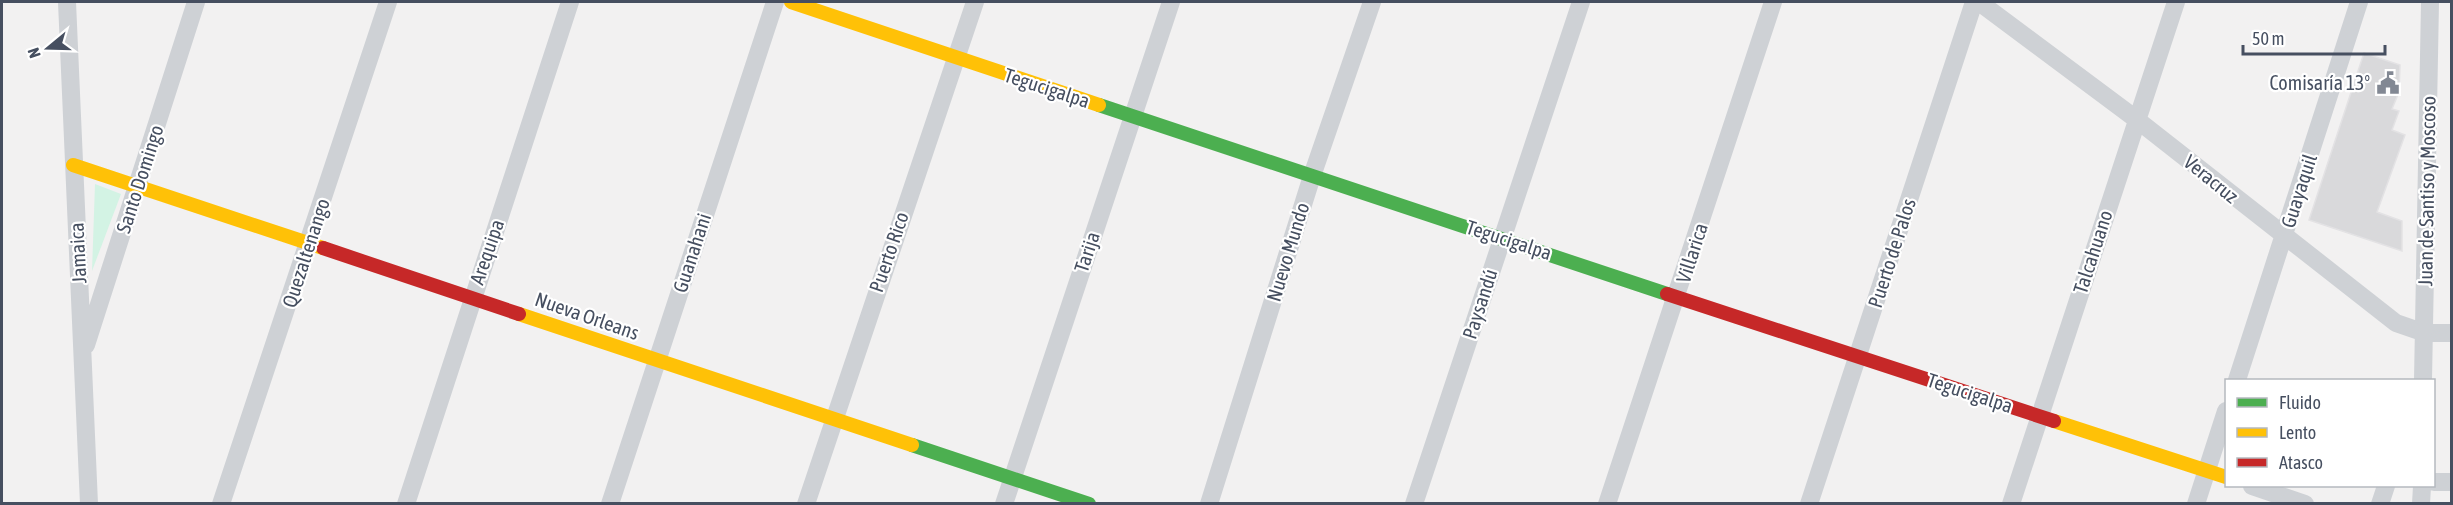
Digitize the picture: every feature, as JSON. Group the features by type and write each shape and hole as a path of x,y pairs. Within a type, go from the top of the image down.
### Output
{"street":[{"name":"Jamaica","path":"67,2 89,504"},
{"name":"Santo Domingo","path":"83,356 196,2"},
{"name":"Quezaltenango","path":"221,504 388,2"},
{"name":"Arequipa","path":"406,504 471,297 570,2"},
{"name":"Guanahani","path":"610,504 775,2"},
{"name":"Tegucigalpa","path":"791,2 2225,477"},
{"name":"Puerto Rico","path":"806,504 833,418 975,2"},
{"name":"Tarija","path":"1004,504 1171,2"},
{"name":"Nuevo Mundo","path":"1209,504 1312,176 1372,2"},
{"name":"Paysandú","path":"1414,504 1581,2"},
{"name":"Villarica","path":"1607,504 1773,2"},
{"name":"Puerto de Palos","path":"1809,504 1974,2"},
{"name":"Veracruz","path":"1979,2 2136,119 2396,323 2424,333 2451,333"},
{"name":"Talcahuano","path":"2011,504 2176,2"},
{"name":"Guayaquil","path":"2238,379 2359,2"},
{"name":"Juan de Santiso y Moscoso","path":"2423,379 2430,2"},
{"name":"Nueva Orleans","path":"73,165 1089,504"},
{"path":"2196,504 2225,414"},
{"path":"2435,482 2451,483"},
{"path":"2255,487 2305,504"},
{"path":"2380,504 2386,487"},
{"path":"2421,504 2422,487"}],"green space":[{"path":"95,184 121,194 92,271"}],"building":[{"path":"2364,53 2400,65 2399,92 2392,109 2399,111 2392,130 2405,135 2377,212 2402,221 2402,251 2309,220"}],"traffic: fast":[{"path":"1099,105 1667,294"},
{"path":"912,445 1089,504"}],"traffic: slow":[{"path":"791,2 1099,105"},
{"path":"73,165 323,248"},
{"path":"519,314 912,445"},
{"path":"2054,421 2225,477"}],"traffic: jam":[{"path":"323,248 519,314"},
{"path":"1667,294 2054,421"}],"place":[{"name":"Comisaría 13°","path":"2388,83"}]}
